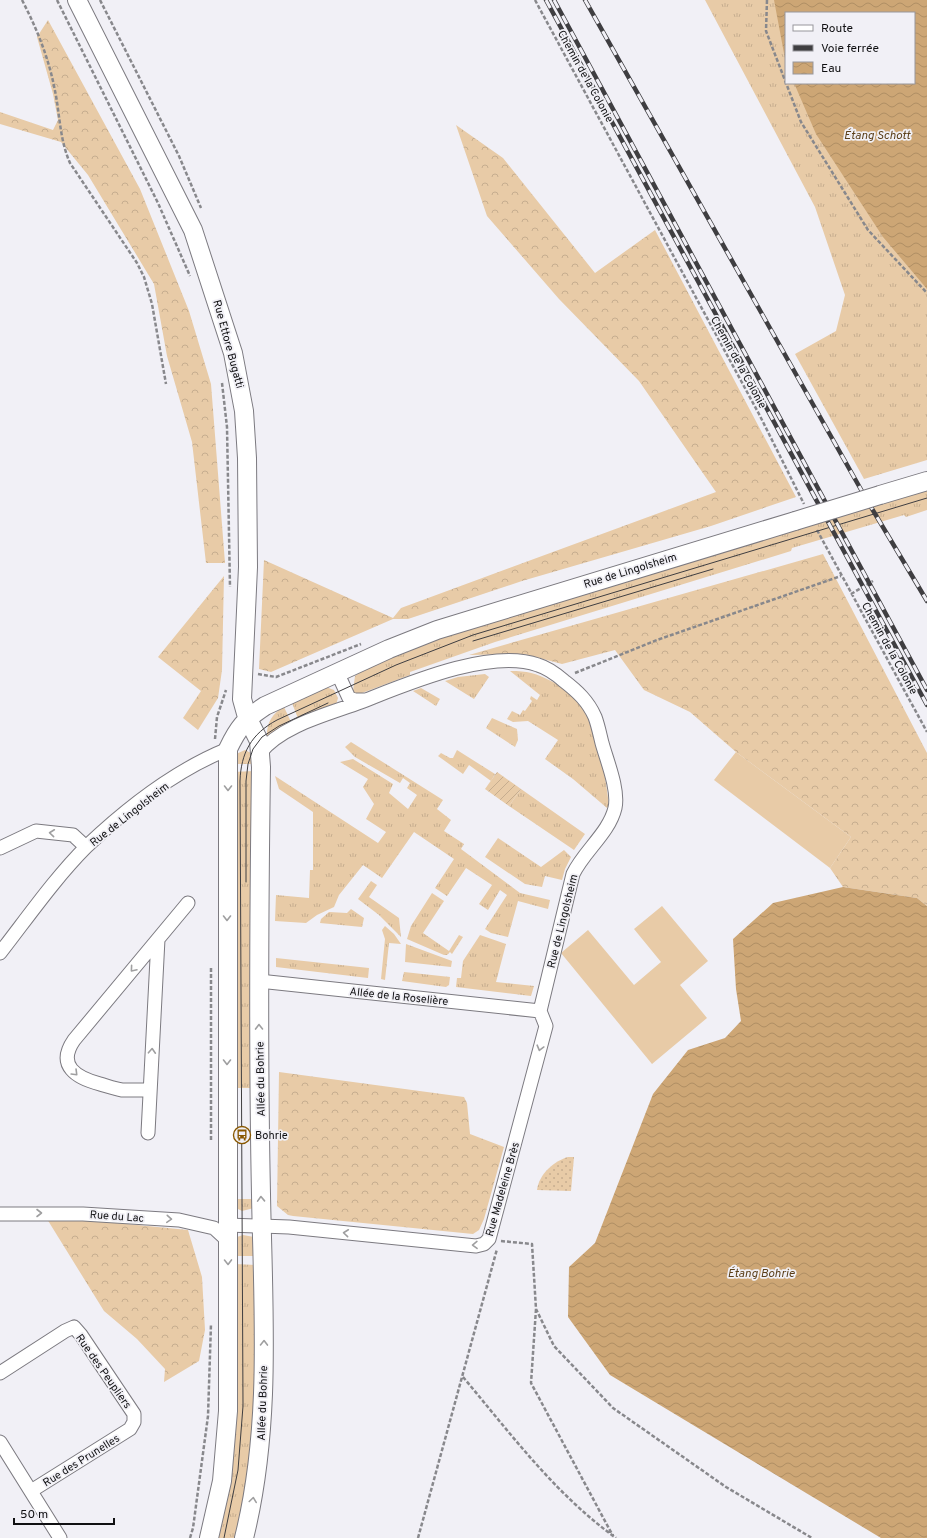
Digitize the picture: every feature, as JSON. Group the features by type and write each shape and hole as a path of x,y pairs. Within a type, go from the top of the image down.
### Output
{"main road":[{"name":"Rue Ettore Bugatti","path":"77,0 193,230 223,318 235,360 244,410 247,458 248,567 242,699 248,718"},
{"name":"Rue de Lingolsheim","path":"222,751 248,718 265,706 337,672 437,630 927,481"},
{"name":"Allée du Bohrie","path":"244,1538 251,1508 261,1442 264,1342 259,981 260,753 258,741 248,718"},
{"path":"209,1538 222,1481 226,1445 229,1345 222,751"}],"street":[{"name":"Rue de Lingolsheim","path":"260,753 271,741 282,734 367,700 445,671 492,662 530,663 548,669 561,678 582,697 595,718 616,799 612,815 607,825 579,862 573,874 540,1011"},
{"path":"337,672 349,698 355,700 367,700"},
{"name":"Rue de Lingolsheim","path":"0,953 48,891 86,847 151,794 182,773 222,751"},
{"path":"0,848 36,831 74,835 86,847"},
{"path":"150,1090 121,1090 84,1080 73,1071 69,1065 67,1054 74,1040 188,903"},
{"path":"148,1133 158,939"},
{"name":"Allée de la Roselière","path":"259,981 540,1011"},
{"name":"Rue Madeleine Brès","path":"227,1232 262,1225 476,1246 484,1244 489,1239 546,1026 540,1011"},
{"name":"Rue du Lac","path":"0,1214 83,1214 179,1220 227,1232"},
{"name":"Rue des Peupliers","path":"0,1373 65,1331 74,1328 81,1335 134,1414 134,1422 130,1430"},
{"name":"Rue des Prunelles","path":"31,1490 130,1430"},
{"path":"0,1442 60,1538"}],"path":[{"path":"22,0 42,44 54,84 65,151 70,163 137,263 149,289 166,384"},
{"path":"57,0 158,203 193,282"},
{"path":"100,0 179,156 201,210"},
{"name":"Chemin de la Colonie","path":"535,0 759,414 805,506"},
{"path":"767,0 766,31 785,80"},
{"path":"786,84 801,122 868,230 927,293"},
{"path":"221,378 227,427 230,593"},
{"name":"Chemin de la Colonie","path":"816,527 841,576 927,732"},
{"path":"561,678 657,640 841,576"},
{"path":"851,594 873,581"},
{"path":"222,751 215,732 216,716 227,684"},
{"path":"418,1538 501,1234"},
{"path":"499,1241 532,1244 536,1309 531,1384 615,1537"},
{"path":"536,1309 554,1346 613,1408 726,1487 812,1538"},
{"path":"190,1538 193,1528 208,1416 211,1323"},
{"path":"462,1376 539,1468 574,1503 615,1537"}],"green space":[{"path":"705,0 927,0 927,460 864,479 795,354 836,331 845,295 815,207"},
{"path":"48,20 140,189 189,311 211,384 225,563 206,563 192,442 167,356 154,284 88,175 61,142 0,124 0,112 53,130 58,120 53,94 37,37"},
{"path":"456,125 503,158 595,273 655,230 796,497 711,526 522,581 408,619 393,619 271,672 259,669 264,560 393,618 401,608 716,492 639,381 559,299 487,216"},
{"path":"927,488 927,510 906,517 904,515 792,548 791,551 495,642 410,672 410,675 362,693 355,694 353,691 355,676 361,671 431,640"},
{"path":"823,554 927,753 927,906 917,898 843,887 830,868 851,837 736,752 690,712 644,690 615,650 562,664 524,654 469,655"},
{"path":"224,576 222,670 218,698 198,730 183,718 201,691 158,657"},
{"path":"510,671 531,673 557,684 572,694 582,707 595,733 599,748 609,805 607,808 573,779 545,759 558,740 528,721 513,722 507,719 512,711 520,715 523,710 525,711 532,701 530,699 531,696 537,700 540,695"},
{"path":"485,674 489,677 474,699 445,681 458,677"},
{"path":"326,687 334,690 338,698 336,705 299,721 292,703"},
{"path":"421,688 440,699 436,706 413,691"},
{"path":"284,707 292,724 267,738 269,724 273,716"},
{"path":"492,718 517,729 518,740 515,747 486,728"},
{"path":"351,742 443,800 437,809 451,820 444,831 464,844 461,849 520,893 550,900 548,909 518,901 508,937 491,933 485,929 507,895 500,890 488,910 479,904 492,885 466,868 447,896 435,888 454,859 414,832 382,878 363,865 339,895 334,907 317,915 306,923 275,921 276,895 309,898 310,870 313,870 313,812 279,789 275,776 378,843 386,832 366,819 374,804 363,787 368,779 340,762 353,759 393,784 389,793 408,809 417,795 407,788 410,783 403,778 400,783 355,757 345,747"},
{"path":"245,750 251,753 253,764 233,764 236,754"},
{"path":"457,750 495,774 491,781 469,765 463,774 438,756 441,753 453,758"},
{"path":"736,752 851,837 830,868 714,780"},
{"path":"254,771 256,1088 233,1088 232,772"},
{"path":"497,772 521,789 509,806 485,789"},
{"path":"521,789 585,834 574,850 509,806"},
{"path":"498,838 541,867 564,850 571,857 565,869 562,880 545,876 542,887 525,884 485,857"},
{"path":"371,881 377,885 369,897 399,918 401,937 379,915 358,899"},
{"path":"432,893 444,901 423,933 449,951 459,935 463,937 452,954 450,952 447,955 444,955 407,939 411,926"},
{"path":"662,906 708,961 680,985 707,1018 652,1064 561,953 588,930 634,985 661,962 634,929"},
{"path":"351,909 364,918 362,927 320,923 321,919 329,912 347,913"},
{"path":"385,926 394,934 401,944 389,943 385,980 381,979 385,939 382,930"},
{"path":"480,935 506,944 496,982 534,986 531,996 456,987 457,978 461,978 463,961"},
{"path":"406,944 452,961 451,967 405,962"},
{"path":"276,958 369,968 368,978 276,967"},
{"path":"404,972 450,977 449,985 446,987 402,981"},
{"path":"279,1072 464,1097 467,1103 470,1134 504,1147 484,1219 479,1230 473,1234 288,1215 277,1206"},
{"path":"568,1157 574,1157 571,1191 537,1190 538,1184 548,1169"},
{"path":"234,1199 256,1199 254,1208 242,1211 236,1208"},
{"path":"47,1219 76,1219 188,1230 202,1277 205,1330 199,1361 164,1382 165,1369 137,1339 104,1311"},
{"path":"243,1235 254,1237 257,1256 235,1256 237,1237"},
{"path":"235,1264 257,1265 256,1425 238,1538 216,1538"}],"water":[{"name":"Étang Schott","path":"774,0 927,0 927,289 883,237 816,134 794,84 915,84 915,12 785,12 785,59"},
{"name":"Étang Bohrie","path":"843,887 917,898 927,906 927,1538 881,1538 610,1375 568,1317 569,1267 595,1243 653,1094 688,1050 725,1038 741,1021 736,989 733,939 773,903"}],"tram line":[{"path":"224,1538 238,1470 243,1406 240,781 245,753 249,745 260,732 277,720 396,665 473,635 927,498"},
{"path":"473,641 713,569"},
{"path":"246,882 246,781 248,764 253,749 262,737 279,726 328,703"}],"railway":[{"path":"546,0 927,705"},
{"path":"554,0 927,690"},
{"path":"585,0 868,502 927,601"}],"place":[{"name":"Bohrie","path":"242,1135"}]}
